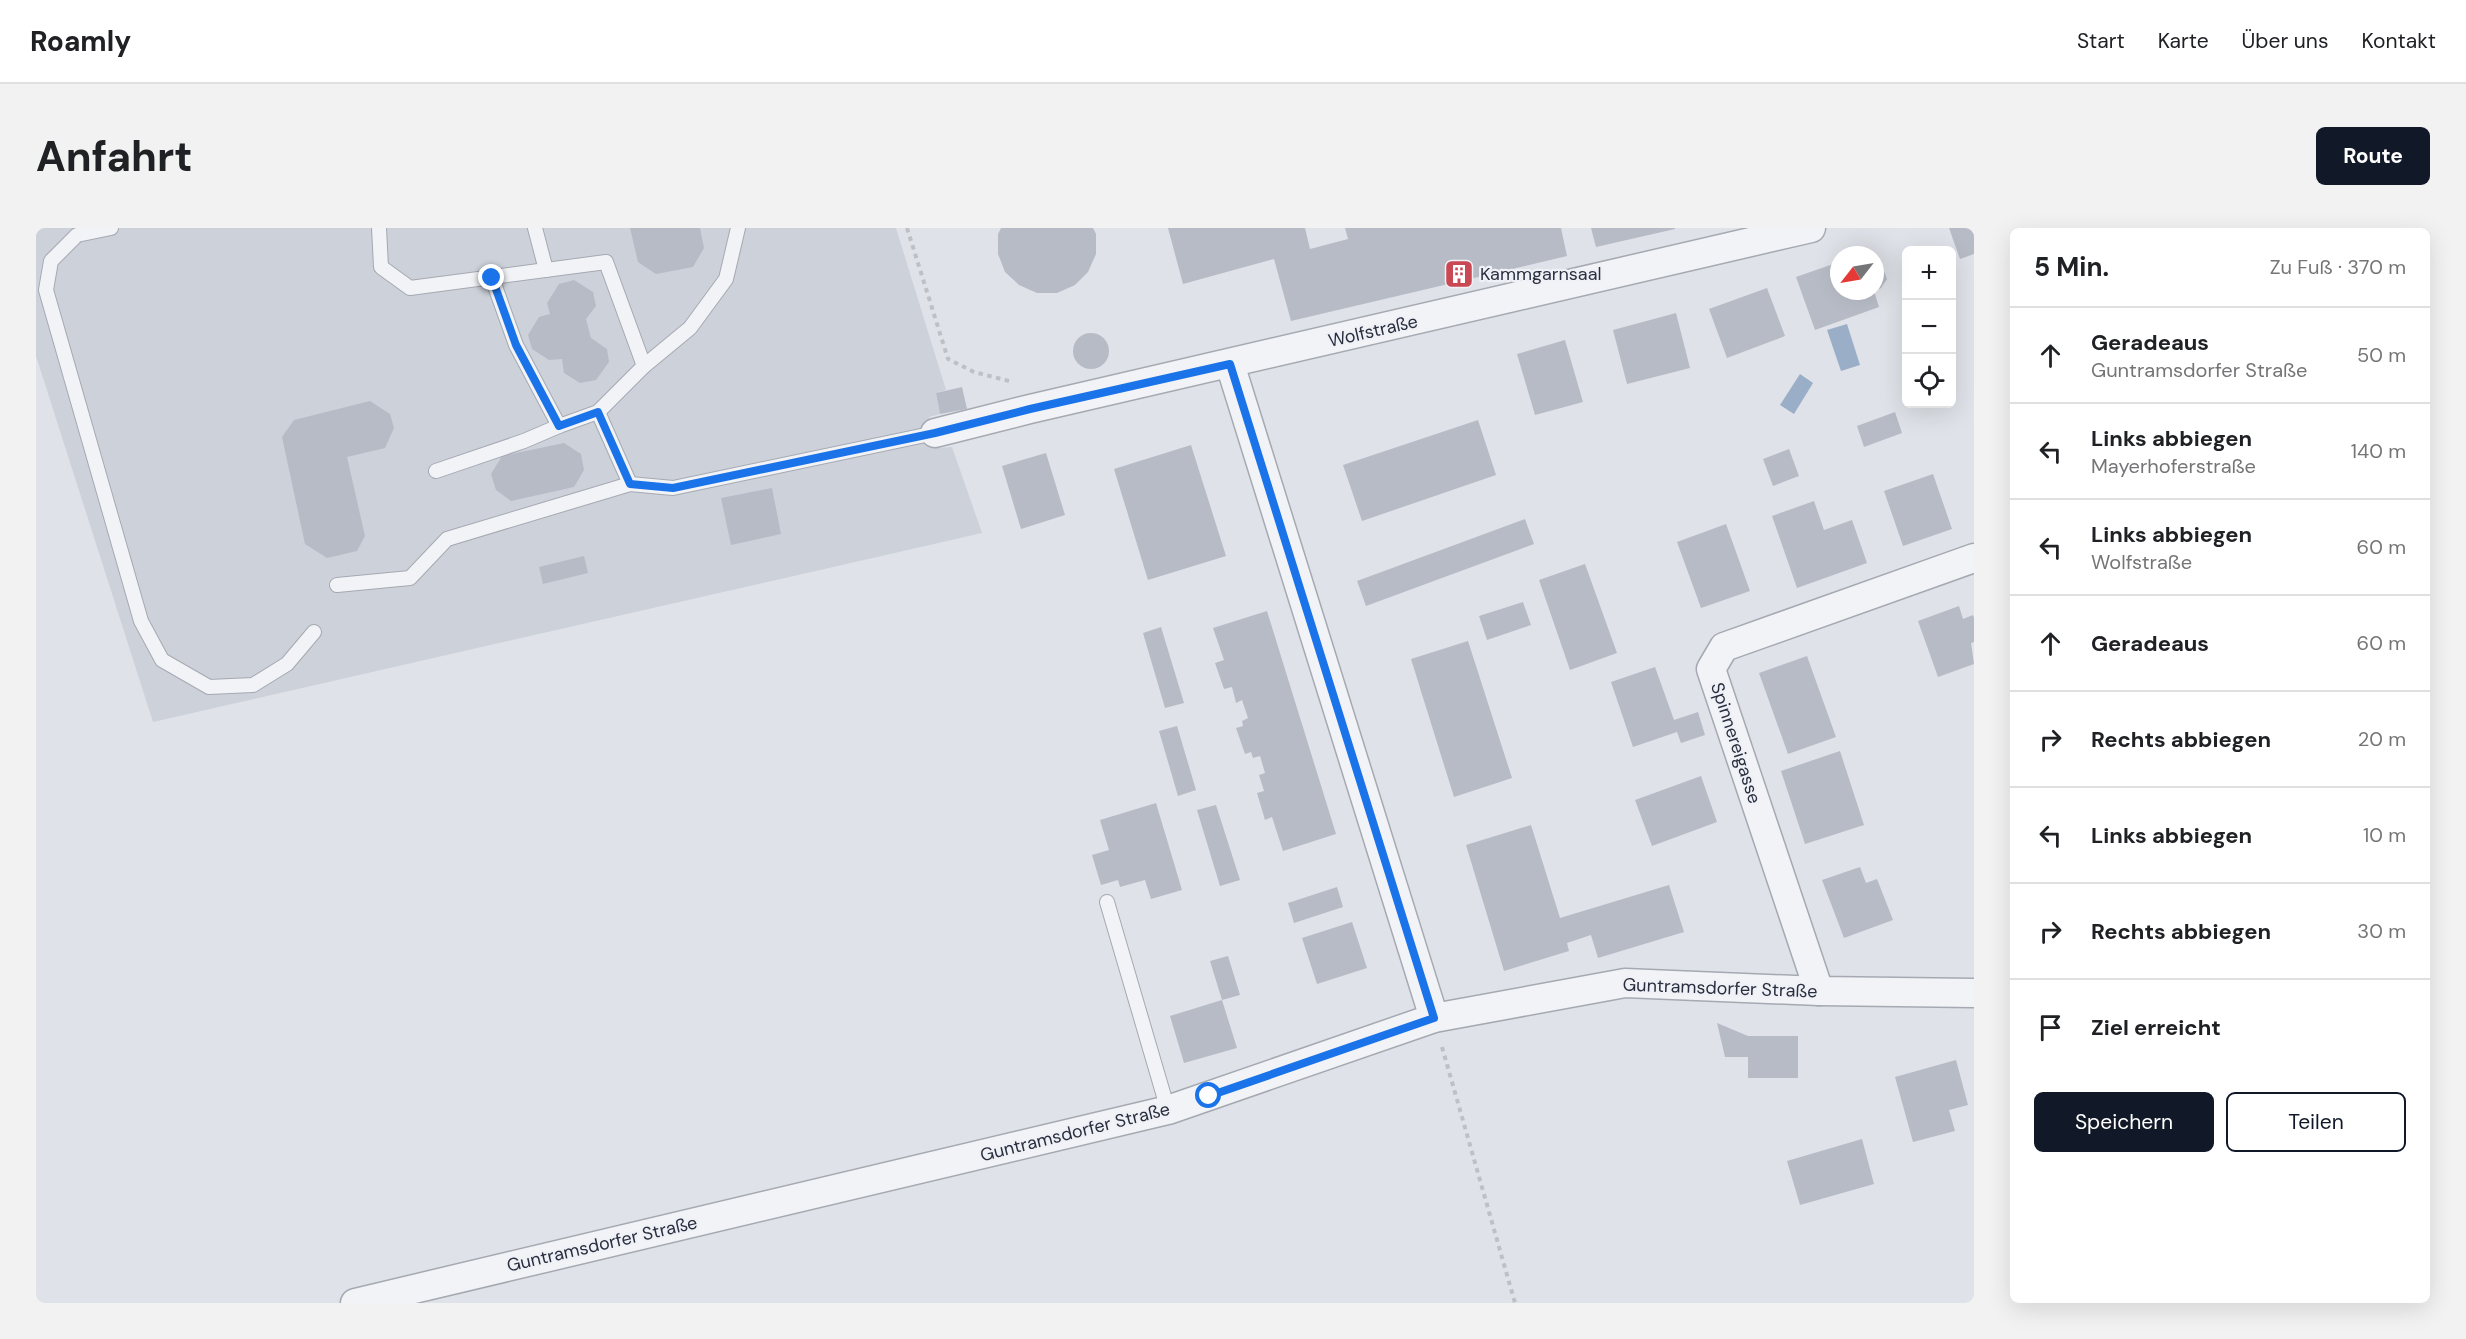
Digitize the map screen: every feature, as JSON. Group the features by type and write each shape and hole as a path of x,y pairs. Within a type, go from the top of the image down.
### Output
{"street":[{"name":"Wolfstraße","path":"935,433 1811,228"},
{"path":"1230,364 1434,1018"},
{"name":"Spinnereigasse","path":"1819,991 1711,669 1724,647 1974,558"},
{"name":"Guntramsdorfer Straße","path":"355,1303 1168,1110 1434,1018 1625,984 1819,991 1974,993"}],"lane":[{"path":"111,228 77,235 51,261 46,290 141,621 162,660 209,687 253,685 286,664 314,632"},
{"path":"379,228 381,267 410,288 606,262 644,366"},
{"path":"535,228 546,270"},
{"path":"436,471 524,441 598,412 644,366 690,328 726,279 738,228"},
{"path":"492,278 516,345 559,426"},
{"path":"598,412 630,484"},
{"path":"337,585 410,578 447,539 630,484 673,488 935,433"},
{"path":"1107,902 1168,1110"}],"path":[{"path":"907,228 948,359 974,372 1024,384 1030,409"},
{"path":"1434,1018 1515,1303"}],"shaded area":[{"path":"36,228 896,228 946,390 936,393 940,414 929,417 938,448 952,447 982,533 153,722 36,356"}],"water":[{"path":"1847,324 1860,365 1841,371 1827,330"},
{"path":"1800,374 1813,383 1794,414 1780,405"}],"building":[{"path":"630,228 700,228 704,248 693,267 656,274 638,262"},
{"path":"1001,228 1093,228 1096,234 1096,254 1088,272 1075,285 1057,293 1037,293 1019,285 1005,272 998,254 998,234"},
{"path":"1168,228 1305,228 1310,249 1348,239 1345,228 1561,228 1567,256 1291,321 1274,259 1183,284"},
{"path":"1591,228 1675,228 1675,229 1596,247"},
{"path":"1949,228 1974,228 1974,254 1960,259"},
{"path":"1830,265 1830,300 1877,300 1879,307 1815,330 1796,277"},
{"path":"574,280 593,292 596,306 586,319 591,338 607,349 609,362 596,380 580,383 564,373 562,359 549,360 532,349 528,335 539,317 550,314 547,303 559,284"},
{"path":"1767,288 1785,336 1727,358 1709,309"},
{"path":"1676,313 1690,368 1627,384 1613,330"},
{"path":"1091,333 1103,339 1109,351 1103,363 1091,369 1079,363 1073,351 1079,339"},
{"path":"1565,340 1583,402 1535,415 1517,354"},
{"path":"962,387 967,409 940,414 936,393"},
{"path":"370,401 390,414 394,428 385,448 347,457 365,536 357,551 327,558 305,544 282,437 294,420"},
{"path":"1895,412 1902,433 1864,447 1857,426"},
{"path":"1478,420 1496,475 1362,521 1343,465"},
{"path":"564,443 581,454 584,470 574,487 511,501 496,490 491,474 502,456"},
{"path":"1191,445 1226,556 1148,580 1114,469"},
{"path":"1789,449 1799,476 1773,486 1763,459"},
{"path":"1046,453 1065,515 1021,529 1002,466"},
{"path":"1933,474 1952,529 1903,546 1884,491"},
{"path":"772,488 781,534 731,545 721,498"},
{"path":"1814,501 1824,530 1852,520 1867,563 1797,588 1772,516"},
{"path":"1525,519 1534,544 1366,606 1357,581"},
{"path":"1726,524 1750,591 1701,608 1677,542"},
{"path":"584,556 588,573 543,584 539,567"},
{"path":"1585,564 1617,653 1570,670 1539,580"},
{"path":"1523,602 1531,625 1487,640 1479,616"},
{"path":"1959,606 1963,619 1973,615 1974,618 1974,642 1971,643 1974,664 1938,677 1918,621"},
{"path":"1267,611 1336,834 1283,851 1272,817 1265,820 1257,793 1264,791 1259,775 1265,773 1260,756 1253,758 1251,752 1245,754 1236,728 1243,726 1242,721 1248,718 1242,700 1236,703 1232,687 1224,689 1215,663 1224,660 1213,628"},
{"path":"1161,627 1184,703 1165,708 1143,633"},
{"path":"1468,641 1512,778 1454,797 1411,659"},
{"path":"1807,656 1836,737 1788,754 1759,673"},
{"path":"1655,667 1674,720 1698,712 1705,735 1681,743 1677,732 1633,747 1611,682"},
{"path":"1177,726 1196,790 1178,796 1159,731"},
{"path":"1840,751 1864,825 1805,844 1781,771"},
{"path":"1701,776 1717,822 1652,846 1635,800"},
{"path":"1156,803 1182,890 1151,899 1145,880 1120,887 1118,880 1101,885 1092,855 1109,850 1100,820"},
{"path":"1216,805 1240,880 1220,886 1197,810"},
{"path":"1531,825 1560,918 1669,885 1684,932 1598,958 1591,935 1567,943 1569,951 1504,971 1466,845"},
{"path":"1860,867 1866,883 1877,879 1893,920 1844,938 1822,880"},
{"path":"1337,887 1343,907 1294,923 1288,903"},
{"path":"1352,922 1367,968 1317,984 1302,938"},
{"path":"1228,956 1240,995 1222,1000 1210,961"},
{"path":"1222,1000 1237,1048 1184,1063 1170,1016"},
{"path":"1717,1023 1748,1036 1798,1036 1798,1078 1748,1078 1748,1057 1725,1057"},
{"path":"1956,1060 1968,1105 1949,1110 1955,1131 1913,1142 1895,1077"},
{"path":"1862,1139 1874,1184 1800,1205 1787,1161"}],"place":[{"name":"Kammgarnsaal","path":"1459,274"}],"route":[{"path":"492,278 516,345 559,426 598,412 630,484 673,488 935,433 1230,364 1434,1018 1209,1096"}]}
